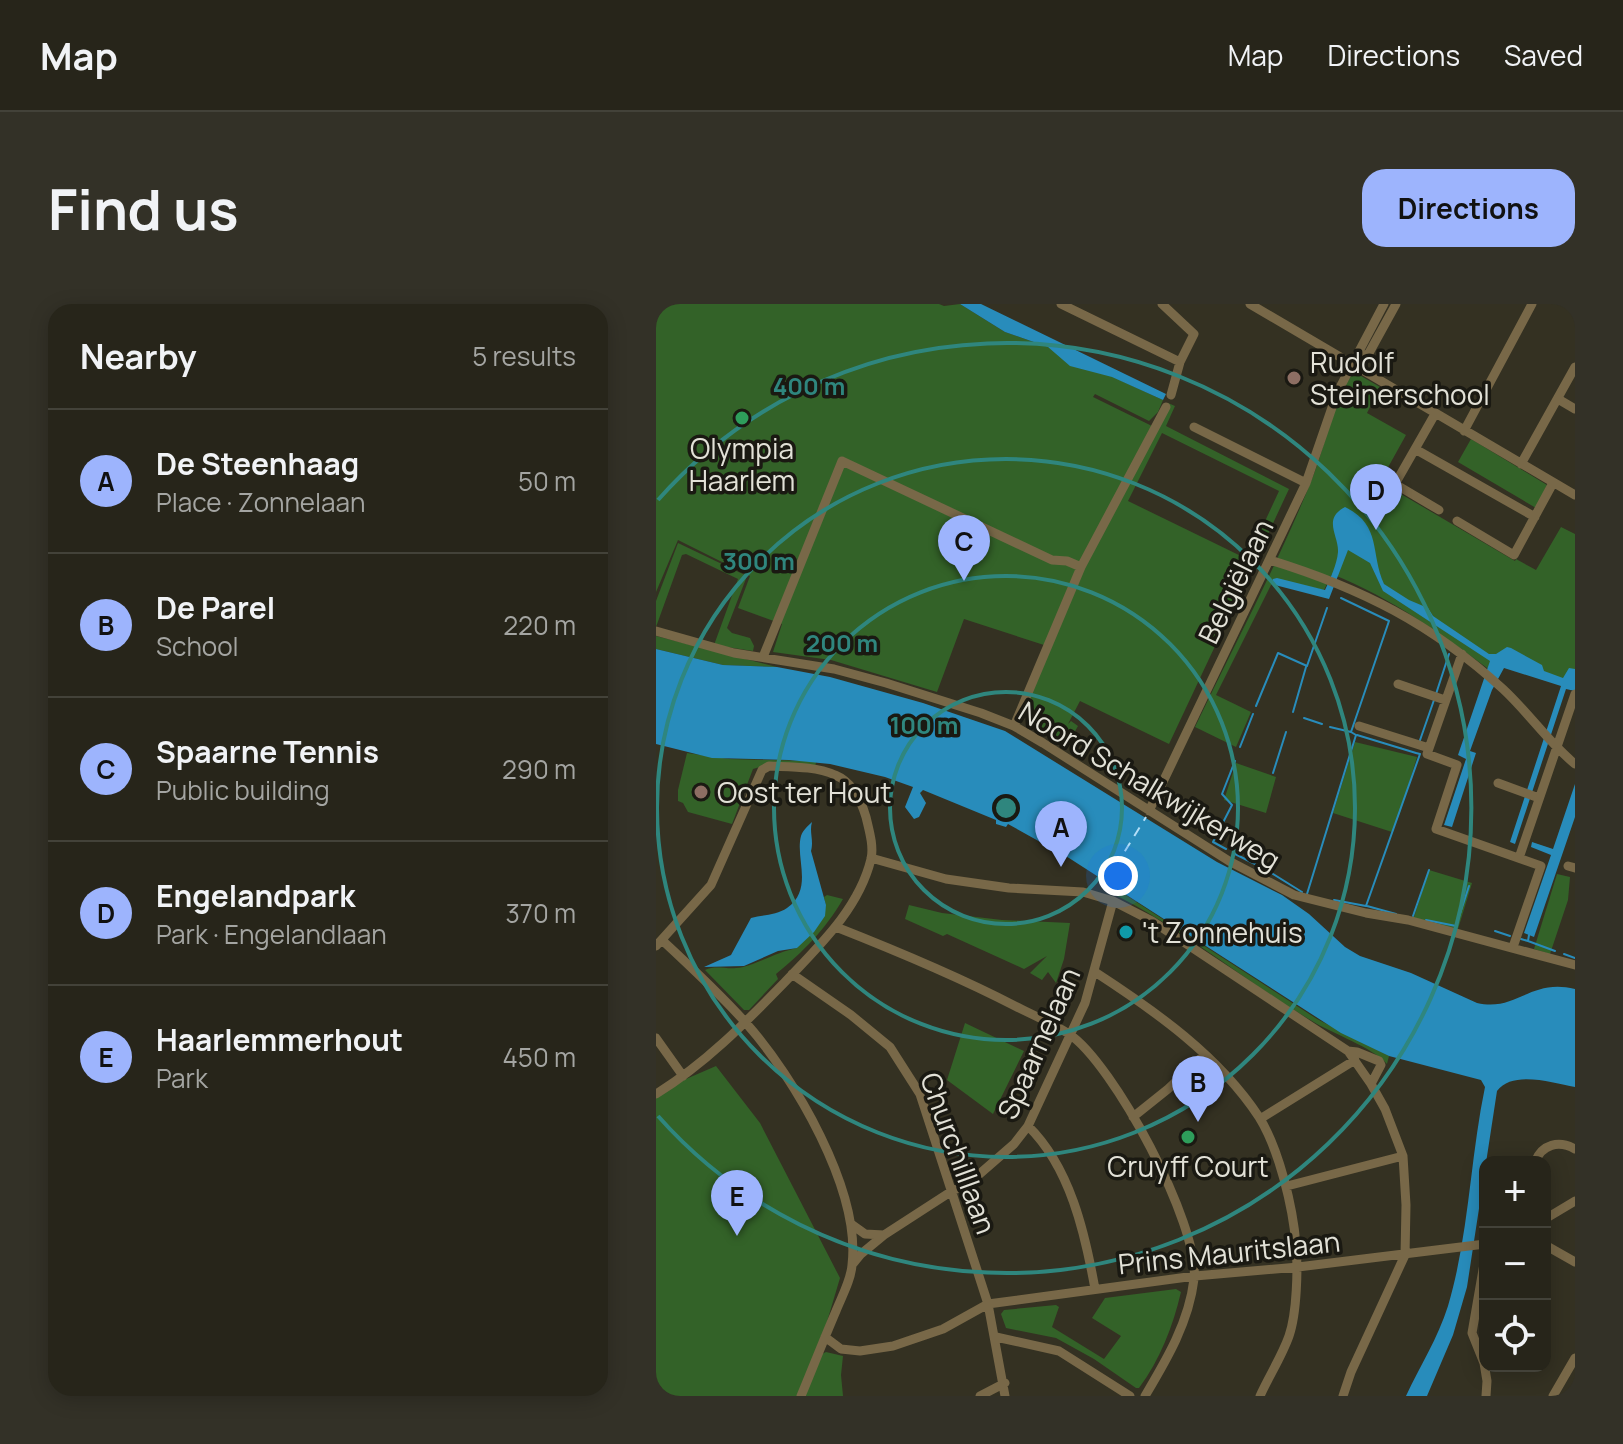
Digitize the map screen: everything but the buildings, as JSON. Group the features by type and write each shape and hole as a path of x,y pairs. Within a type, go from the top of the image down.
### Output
{"street":[{"path":"1061,304 1180,362"},
{"path":"1162,304 1194,334 1180,362 1171,395"},
{"path":"1250,304 1575,495"},
{"name":"Belgiëlaan","path":"1149,811 1306,483 1337,393 1384,304"},
{"name":"Belgiëlaan","path":"1351,365 1369,353 1396,304"},
{"path":"1464,431 1532,304"},
{"path":"1521,464 1575,367"},
{"path":"1558,399 1575,409"},
{"path":"1014,726 1081,567 1166,407"},
{"path":"1435,414 1395,484 1439,510"},
{"path":"1194,427 1306,483"},
{"path":"1415,449 1535,517"},
{"path":"763,657 842,461 1052,560 1067,561 1081,567"},
{"path":"1457,521 1514,555 1553,483"},
{"path":"1270,560 1327,578 1401,613 1478,666 1575,764"},
{"name":"Noord Schalkwijkerweg","path":"656,631 734,653 858,675 981,713 1014,726 1229,861 1294,895 1513,947 1575,965"},
{"path":"1422,746 1462,654"},
{"path":"1398,684 1443,699"},
{"path":"1519,858 1555,743 1575,694"},
{"path":"1359,726 1422,746 1427,754 1457,765 1436,829 1541,866 1513,947"},
{"path":"656,1094 711,1056 746,1022 836,927 856,893 871,858 865,813 859,798 836,775 816,769 769,766 762,770 711,885 660,943 746,1022 806,1108 835,1170 851,1224 852,1265 801,1396"},
{"path":"1498,783 1537,797"},
{"path":"871,858 976,885 1083,892 1113,901 1152,921 1352,1055 1385,1109 1403,1156 1405,1255 1343,1396"},
{"name":"Spaarnelaan","path":"852,1265 884,1235 968,1184 1014,1144 1028,1126 1072,1035 1095,972 1113,901"},
{"path":"836,927 916,958 1072,1035 1108,1079 1133,1117 1174,1192 1187,1229 1195,1276 1184,1324 1145,1396"},
{"path":"1095,972 1143,1005 1204,1055 1237,1088 1260,1119 1287,1186 1295,1227 1298,1267 1290,1334 1260,1396"},
{"name":"Churchilllaan","path":"792,974 890,1047 920,1094 988,1304 1005,1396"},
{"path":"656,1038 683,1076"},
{"path":"1260,1119 1357,1052 1379,1061 1381,1065 1371,1084"},
{"path":"1133,1117 1204,1055"},
{"path":"1028,1126 1046,1144 1065,1183 1087,1243 1095,1289"},
{"path":"1537,1156 1558,1143 1575,1149"},
{"path":"1287,1186 1403,1156"},
{"path":"1551,1215 1575,1201"},
{"path":"851,1224 865,1234 884,1235"},
{"name":"Prins Mauritslaan","path":"988,1304 1195,1276 1405,1255 1479,1244"},
{"path":"1551,1248 1575,1262"},
{"path":"1479,1293 1472,1333 1484,1363 1486,1396"},
{"path":"825,1337 841,1349 860,1351 893,1346 943,1329 988,1304"},
{"path":"996,1337 1059,1351 1130,1396"},
{"path":"1553,1396 1575,1358"},
{"path":"980,1396 1005,1383"}],"green space":[{"path":"656,304 960,304 1005,332 1048,347 1163,400 1158,412 1149,421 1095,394 1093,397 1154,427 1168,403 1175,406 1166,426 1289,489 1261,549 1254,545 1279,491 1162,433 1128,501 1245,558 1247,555 1256,559 1169,744 1080,701 1068,724 1071,721 1078,726 1066,747 1026,724 1026,713 1018,709 1044,645 964,619 937,692 831,660 773,652 782,624 738,608 750,576 678,540 656,592"},
{"path":"1354,372 1380,387 1367,413 1406,435 1381,480 1389,487 1515,561 1536,570 1561,527 1575,534 1575,690 1504,667 1498,676 1397,607 1332,574 1324,590 1274,579 1216,695 1251,712 1236,747 1195,727 1285,542 1312,479 1340,396"},
{"path":"1471,439 1547,485 1536,508 1458,462"},
{"path":"678,543 747,576 727,628 732,633 750,638 753,651 714,645 738,579 686,554 682,555 656,627 656,601"},
{"path":"656,636 777,667 723,665 656,649"},
{"path":"1355,742 1417,757 1392,832 1333,813"},
{"path":"687,753 729,759 816,762 815,768 770,764 753,769 732,824 688,812 678,801"},
{"path":"1236,763 1276,777 1266,813 1224,800"},
{"path":"1429,870 1472,883 1458,929 1413,920"},
{"path":"1557,874 1570,877 1568,900 1550,954 1534,949"},
{"path":"1107,883 1317,1019 1389,1056 1387,1064 1372,1052 1286,1005 1157,918 1103,889"},
{"path":"824,897 843,899 821,930 776,974 778,979 749,1010 744,1010 705,970 742,967 797,948 826,906"},
{"path":"909,905 942,913 1002,920 1070,923 1056,983 1048,972 1042,980 1030,973 1047,956 1024,969 947,934 943,936 905,919"},
{"path":"965,1023 1024,1051 993,1114 947,1080"},
{"path":"716,1066 760,1123 840,1278 823,1335 798,1396 656,1396 656,1092"},
{"path":"1176,1289 1181,1292 1170,1330 1139,1388 1056,1338 1006,1328 1001,1314 1004,1310 1056,1305 1059,1307 1052,1327 1104,1359 1121,1336 1092,1318 1105,1298"},
{"path":"822,1354 843,1356 843,1396 805,1396"}],"water":[{"path":"960,304 981,304 1166,394 1163,400 1112,377 1070,366 1048,347 1005,332"},
{"path":"1345,507 1357,514 1370,531 1384,584 1428,608 1433,616 1489,654 1511,648 1542,665 1544,671 1563,678 1569,668 1575,669 1575,691 1566,689 1515,844 1510,842 1561,686 1504,668 1492,690 1470,751 1476,753 1452,827 1444,825 1466,759 1458,755 1490,661 1383,591 1370,563 1348,550 1329,599 1271,584 1277,578 1325,590 1338,552 1334,517"},
{"path":"656,649 723,665 777,667 830,677 923,703 1005,731 1217,862 1282,895 1360,956 1411,973 1477,1003 1503,1003 1546,988 1575,989 1575,1087 1523,1079 1504,1085 1497,1091 1487,1156 1479,1156 1479,1209 1467,1287 1453,1335 1427,1396 1406,1396 1439,1329 1455,1279 1485,1087 1481,1080 1389,1056 1341,1033 1069,858 1008,824 1006,827 996,824 996,820 923,790 920,793 926,803 919,817 914,819 905,807 913,787 830,764 712,758 656,744"},
{"path":"1575,784 1575,817 1534,937 1524,933 1551,855 1531,847 1532,842 1553,849"},
{"path":"812,822 811,851 826,905 825,916 814,932 797,948 778,951 744,966 704,967 731,955 751,918 779,912 795,900 802,883 801,836"}],"waterway":[{"path":"1307,894 1356,735 1351,732 1389,621 1341,598"},
{"path":"1256,706 1278,653 1307,666 1327,608"},
{"path":"1436,694 1449,654"},
{"path":"1293,712 1306,667"},
{"path":"1419,743 1434,700"},
{"path":"1240,747 1253,714"},
{"path":"1304,718 1322,724"},
{"path":"1330,727 1351,732"},
{"path":"1273,773 1286,732"},
{"path":"1357,735 1416,753"},
{"path":"1334,900 1366,906 1420,754 1416,753"},
{"path":"1226,849 1213,842 1232,805 1222,794 1235,761"},
{"path":"1235,854 1255,864"},
{"path":"1265,869 1302,892"},
{"path":"1413,916 1429,870"},
{"path":"1426,920 1456,926 1469,886"},
{"path":"1367,906 1396,914"},
{"path":"1495,931 1510,936"},
{"path":"1521,939 1528,941 1529,935"},
{"path":"1528,941 1555,951"},
{"path":"1564,954 1575,958"}],"ferry route":[{"path":"1106,882 1146,817"}],"place":[{"name":"Rudolf Steinerschool","path":"1294,378"},
{"name":"Olympia Haarlem","path":"742,418"},
{"name":"Engelandpark","path":"1376,530"},
{"name":"Spaarne Tennis","path":"964,581"},
{"name":"Oost ter Hout","path":"701,792"},
{"name":"De Steenhaag","path":"1061,867"},
{"name":"'t Zonnehuis","path":"1126,932"},
{"name":"De Parel","path":"1198,1122"},
{"name":"Cruyff Court","path":"1188,1137"},
{"name":"Haarlemmerhout","path":"737,1236"}]}
